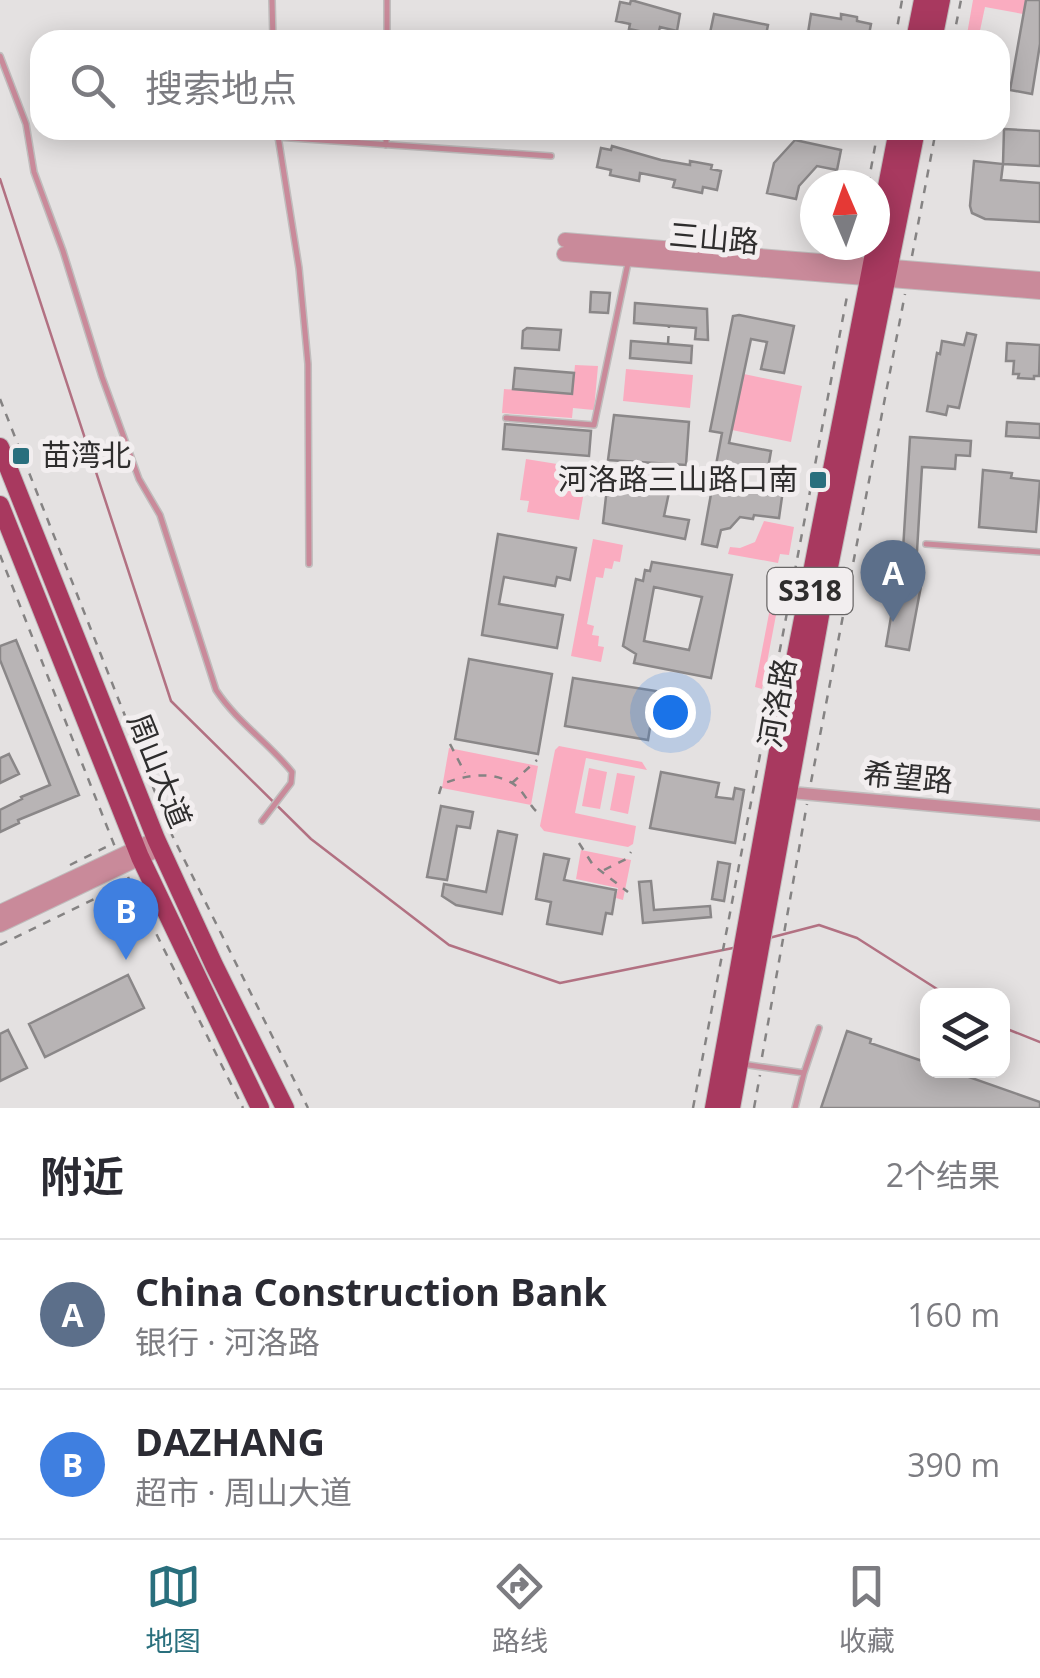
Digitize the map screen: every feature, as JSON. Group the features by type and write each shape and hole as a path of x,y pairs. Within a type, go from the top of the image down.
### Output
{"main road":[{"path":"917,30 923,0"},
{"path":"935,30 941,0"},
{"name":"河洛路","path":"731,1108 767,909 800,794 827,577 896,140"},
{"name":"河洛路","path":"714,1108 738,918 771,790 873,274 913,140"},
{"name":"周山大道","path":"0,446 158,844 285,1108"},
{"name":"周山大道","path":"0,506 141,859 260,1108"}],"street":[{"name":"三山路","path":"564,247 873,274 1040,279"},
{"name":"三山路","path":"630,253 873,274"},
{"name":"三山路","path":"908,275 1040,292"},
{"name":"希望路","path":"771,790 1040,815"},
{"path":"0,925 141,859 158,844"},
{"path":"0,912 141,859"}],"lane":[{"path":"272,0 273,30"},
{"path":"387,0 387,30"},
{"path":"0,56 26,124 34,172 102,377 139,480 160,515 216,690 231,713 292,772 291,783 262,821"},
{"path":"278,140 299,268 308,364 309,564"},
{"path":"342,140 552,156"},
{"path":"506,418 594,425 630,253"},
{"path":"926,544 1040,552"},
{"path":"795,1108 819,1028"},
{"path":"739,1063 804,1073"}],"path":[{"path":"897,30 902,0"},
{"path":"955,30 961,0"},
{"path":"871,170 876,140"},
{"path":"754,1108 788,906 800,794 934,140"},
{"path":"693,1108 731,958 873,274"},
{"path":"668,344 669,326"},
{"path":"0,400 172,835 308,1108"},
{"path":"450,744 466,774"},
{"path":"511,784 537,760"},
{"path":"439,794 442,784 466,774 488,776 511,784 536,811"},
{"path":"579,843 594,866 628,892"},
{"path":"602,871 626,859 631,852"},
{"path":"0,945 141,859"}],"shaded area":[{"path":"973,0 1026,0 1023,14 985,7 980,30 968,30"},
{"path":"575,365 598,366 594,410 573,408 572,418 502,413 504,389 572,394"},
{"path":"626,369 693,375 690,408 623,401"},
{"path":"744,374 802,386 791,442 732,430"},
{"path":"526,459 588,469 579,520 527,512 529,501 520,500"},
{"path":"764,521 794,527 789,555 780,554 778,563 728,554 730,547 755,542"},
{"path":"593,539 623,545 620,562 614,561 612,569 605,568 603,578 596,577 587,624 594,626 592,635 599,636 598,646 604,647 601,662 571,656"},
{"path":"776,577 783,578 762,689 755,687"},
{"path":"559,746 642,762 647,770 586,758 575,813 636,826 633,844 628,847 544,831 540,826"},
{"path":"449,748 538,766 531,805 442,788"},
{"path":"589,768 607,772 600,809 582,806"},
{"path":"617,773 635,776 628,814 610,810"},
{"path":"581,850 631,860 623,900 616,898 618,888 576,879"}],"building":[{"path":"631,0 680,14 677,30 629,29 630,24 616,21 620,2 630,4"},
{"path":"1026,0 1040,0 1040,44 1032,94 1010,90"},
{"path":"714,14 768,25 767,30 711,30"},
{"path":"811,14 841,19 841,14 871,24 870,30 808,30"},
{"path":"1010,129 1040,131 1040,166 1003,164 1004,140 1010,140"},
{"path":"795,140 841,150 837,170 817,166 813,170 800,170 796,199 767,193 774,163"},
{"path":"612,146 661,160 712,165 711,169 721,171 717,190 703,187 702,193 673,187 675,180 640,173 639,181 610,175 611,170 597,167 601,148 611,150"},
{"path":"974,161 1003,164 1001,180 1040,183 1040,222 985,219 972,213"},
{"path":"591,292 610,293 608,313 590,312"},
{"path":"635,303 707,309 708,340 695,339 696,328 634,323"},
{"path":"733,316 794,326 784,373 761,369 767,342 751,339 729,443 771,451 767,474 716,465 722,433 710,431"},
{"path":"561,330 559,350 522,348 523,331"},
{"path":"967,333 976,335 959,408 948,406 946,415 927,411 942,341 964,345"},
{"path":"631,341 692,346 691,363 630,358"},
{"path":"1007,343 1040,345 1039,376 1018,378 1019,374 1013,374 1014,361 1006,361"},
{"path":"515,368 574,373 572,394 513,389"},
{"path":"614,415 689,422 686,465 608,460"},
{"path":"1007,422 1040,424 1040,438 1006,436"},
{"path":"505,424 591,431 589,456 503,449"},
{"path":"910,437 971,441 970,456 956,455 955,469 922,467 915,585 921,586 909,650 886,646 897,582 901,582"},
{"path":"609,470 671,483 664,516 689,520 685,539 603,523"},
{"path":"983,470 1040,481 1036,532 979,527"},
{"path":"769,480 784,483 779,518 740,517 730,528 721,530 717,547 702,544 713,483 767,494"},
{"path":"498,534 576,548 570,580 557,577 555,586 504,577 499,604 563,615 557,648 482,635"},
{"path":"652,562 732,575 711,678 634,663 636,654 623,646 636,579 643,581 645,570 650,571","holes":["654,587 702,597 689,650 644,641"]},
{"path":"16,640 79,795 18,820 19,823 0,832 0,810 50,785 0,660 0,646"},
{"path":"469,659 552,674 538,754 455,739"},
{"path":"573,678 656,691 648,740 565,726"},
{"path":"9,754 19,774 0,783 0,758"},
{"path":"661,772 719,783 716,797 733,799 735,788 744,790 735,843 650,828"},
{"path":"441,806 473,812 470,828 457,826 447,880 427,877"},
{"path":"498,831 517,835 502,914 456,905 442,896 444,884 486,892"},
{"path":"544,854 569,859 564,880 616,890 612,914 606,913 602,934 547,924 551,902 536,899"},
{"path":"718,862 730,864 724,901 712,899"},
{"path":"651,881 654,910 710,906 711,917 643,923 639,882"},
{"path":"128,975 144,1008 45,1057 29,1024"},
{"path":"8,1030 27,1068 0,1081 0,1034"},
{"path":"847,1031 920,1060 920,1078 972,1078 1040,1102 1040,1108 821,1108"}],"waterway":[{"path":"0,179 171,701 311,839 449,945 560,983 733,948"},
{"path":"769,938 819,925 857,938 935,988"},
{"path":"1010,1030 1040,1042"}],"place":[{"name":"苗湾北","path":"21,456"},
{"name":"河洛路三山路口南","path":"818,480"},
{"name":"China Construction Bank","path":"893,622"},
{"name":"DAZHANG","path":"126,960"}]}
